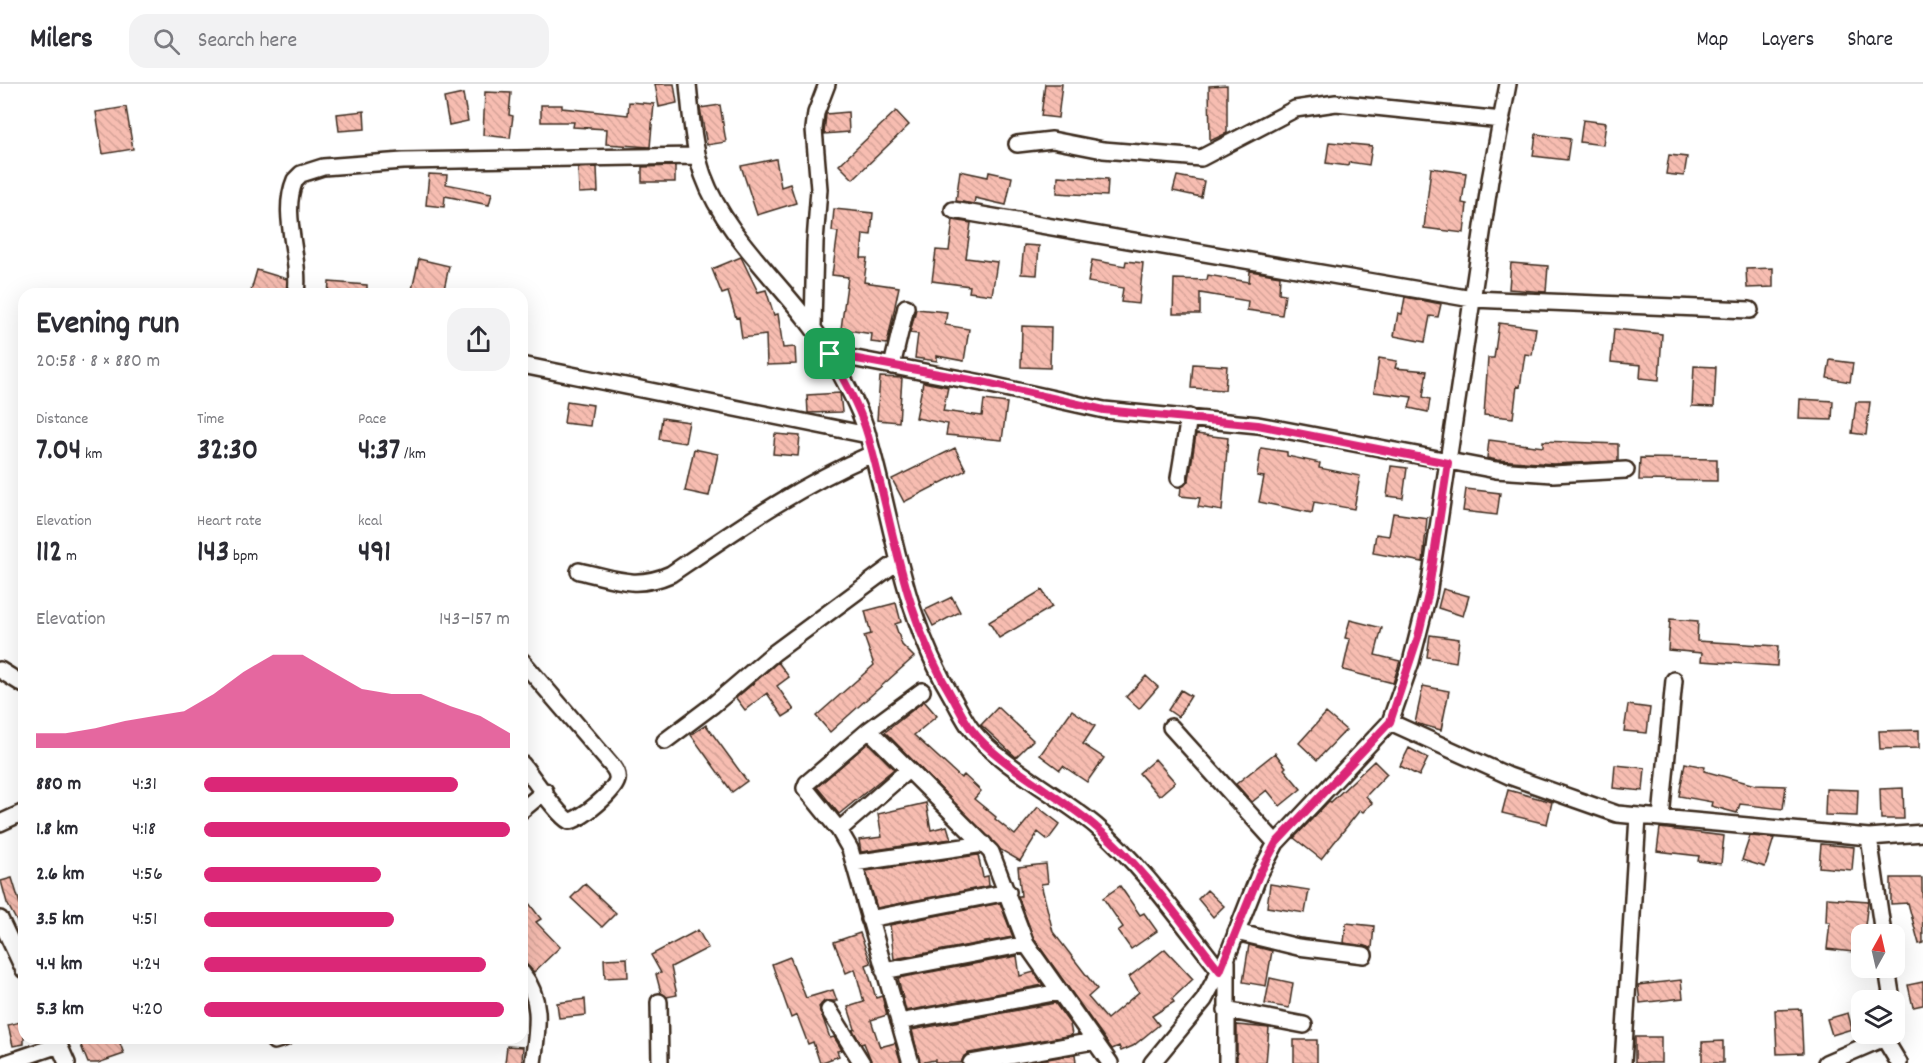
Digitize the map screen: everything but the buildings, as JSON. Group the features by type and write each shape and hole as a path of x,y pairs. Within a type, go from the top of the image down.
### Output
{"street":[{"path":"687,84 697,156 720,210 791,303 813,326 854,400 868,435 897,562 916,623 936,671 970,729 996,752 1097,827 1136,865 1220,971"},
{"path":"813,326 819,189 814,129 816,113 827,84"},
{"path":"1152,1063 1204,1000 1227,957 1259,875 1276,843 1390,722 1411,662 1423,616 1508,84"},
{"path":"1017,144 1052,140 1103,150 1201,158 1295,109 1336,103 1502,120"},
{"path":"296,288 297,272 290,201 295,180 308,171 323,167 403,161 697,156"},
{"path":"953,210 1472,299 1750,310"},
{"path":"892,366 906,307"},
{"path":"830,354 1104,410 1258,425 1448,463 1526,473 1626,470"},
{"path":"528,366 868,435"},
{"path":"1179,478 1189,417"},
{"path":"579,572 642,584 654,581 671,574 771,505 834,470 872,454"},
{"path":"665,741 774,653 897,562"},
{"path":"528,668 613,766 617,776 614,788 574,820 564,818 558,813 545,791 528,771"},
{"path":"0,670 18,681"},
{"path":"1661,818 1674,680"},
{"path":"911,1063 854,863 839,830 805,788 807,783 869,730 922,691"},
{"path":"1390,722 1564,797 1617,813 1869,837 1923,833"},
{"path":"1170,727 1276,843"},
{"path":"869,730 984,844 998,866 1026,944 1110,1063"},
{"path":"839,830 908,770"},
{"path":"528,805 545,791"},
{"path":"0,823 18,815"},
{"path":"1623,1063 1638,816"},
{"path":"1869,837 1881,924"},
{"path":"854,863 984,844"},
{"path":"869,919 1008,892"},
{"path":"0,919 18,957"},
{"path":"1236,932 1298,947 1364,956"},
{"path":"884,971 1026,944"},
{"path":"1227,957 1227,1063"},
{"path":"528,984 536,998 539,1014 533,1063"},
{"path":"899,1022 1059,992"},
{"path":"659,1002 660,1063"},
{"path":"829,1010 862,1063"},
{"path":"1226,1010 1304,1025"},
{"path":"971,1063 1094,1041"},
{"path":"6,1063 52,1044"},
{"path":"58,1044 67,1063"},
{"path":"1826,1063 1868,1044"},
{"path":"1890,1044 1899,1063"}],"route":[{"path":"830,354 982,382 1104,410 1258,425 1448,463 1428,595 1411,662 1390,722 1276,843 1259,875 1220,971 1136,865 1097,827 1002,757 970,729 936,671 916,623 897,562 868,435 854,400 830,354"}]}
